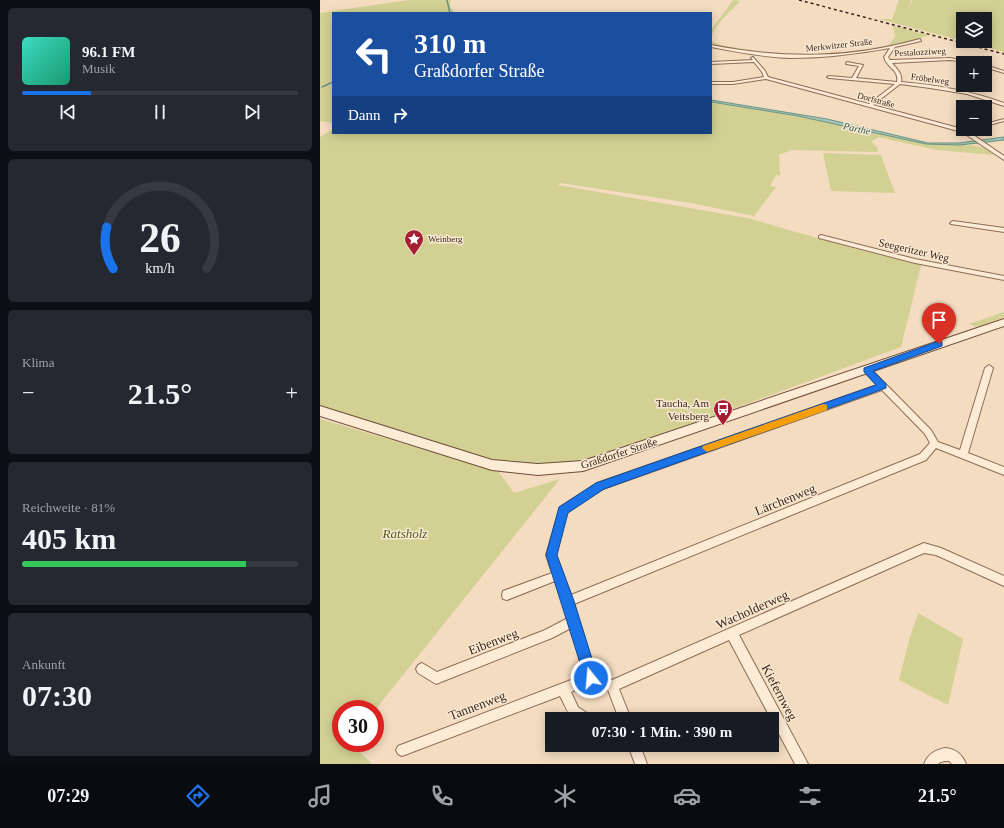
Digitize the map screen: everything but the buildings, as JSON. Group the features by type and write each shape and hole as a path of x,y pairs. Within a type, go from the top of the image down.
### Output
{"street":[{"name":"Merkwitzer Straße","path":"712,46 751,54 808,58 893,47 920,40"},
{"path":"869,106 899,83 900,74 888,62 886,54 893,47"},
{"path":"712,83 733,83 766,78 764,72 751,54"},
{"name":"Pestalozziweg","path":"888,62 956,60"},
{"path":"712,63 755,61"},
{"path":"847,62 861,65 853,79"},
{"path":"992,68 1004,72"},
{"name":"Fröbelweg","path":"829,77 940,88 987,99 1004,105"},
{"name":"Dorfstraße","path":"766,78 956,129"},
{"path":"992,123 1004,120"},
{"name":"Dorfstraße","path":"973,136 1004,158"},
{"path":"953,223 1004,230"},
{"name":"Seegeritzer Weg","path":"821,237 914,261 1004,278"},
{"name":"Graßdorfer Straße","path":"320,411 492,465 526,470 583,466 1004,322"},
{"path":"962,455 989,368"},
{"path":"867,370 928,432 935,444 1004,471"},
{"path":"622,712 612,686 591,678 568,601 551,555 563,510 600,486 883,386"},
{"name":"Lärchenweg","path":"568,601 923,457 935,444"},
{"name":"Wacholderweg","path":"612,686 924,548 937,551 1004,581"},
{"path":"507,595 559,575"},
{"name":"Eibenweg","path":"422,669 436,678 548,634 574,621"},
{"name":"Kiefernweg","path":"732,634 802,764"},
{"name":"Tannenweg","path":"402,750 591,678"},
{"path":"563,688 576,712"},
{"path":"637,752 641,764"},
{"path":"930,764 933,758 941,754 952,756 960,764"}],"green space":[{"path":"409,0 452,0 450,1 450,6 454,12 332,12 332,123 320,121 320,90 322,89 320,89 320,13"},
{"path":"733,0 740,1 722,20 712,35 712,29"},
{"path":"899,0 911,0 909,9 912,0 1004,0 1004,52 989,48 992,48 992,12 956,12 956,39 879,19 892,19"},
{"path":"893,26 929,35 906,43 888,46 895,37"},
{"path":"712,41 725,46 776,54 775,56 712,45"},
{"path":"712,103 792,115 921,143 976,146 986,148 994,155 937,150 878,137 871,142 877,147 878,152 792,150 779,155 780,176 776,175 770,186 776,187 754,216 691,203 561,183 558,185 747,218 856,249 921,265 901,347 684,427 598,456 575,462 528,465 500,462 320,409 320,137 332,130 332,134 712,134"},
{"path":"823,153 881,155 895,193 831,191"},
{"path":"1004,312 1004,317 977,327 969,324"},
{"name":"Ratsholz","path":"320,419 498,471 514,493 560,479 383,700 332,700 332,752 360,752 372,764 320,764"},
{"path":"918,613 963,639 948,705 899,680"}],"water":[{"path":"712,100 827,119 928,143 959,143 1004,137 1004,140 960,145 926,144 798,116 712,102"}],"waterway":[{"path":"447,0 450,12"},
{"name":"Parthe","path":"322,87 332,82"}],"railway":[{"path":"799,0 1004,54"}],"slow traffic":[{"path":"707,448 823,407"}],"place":[{"name":"Weinberg","path":"414,256"},
{"name":"Taucha, Am Veitsberg","path":"723,426"}],"route":[{"path":"591,678 568,601 551,555 563,510 600,486 883,386 867,370 939,344"}]}
